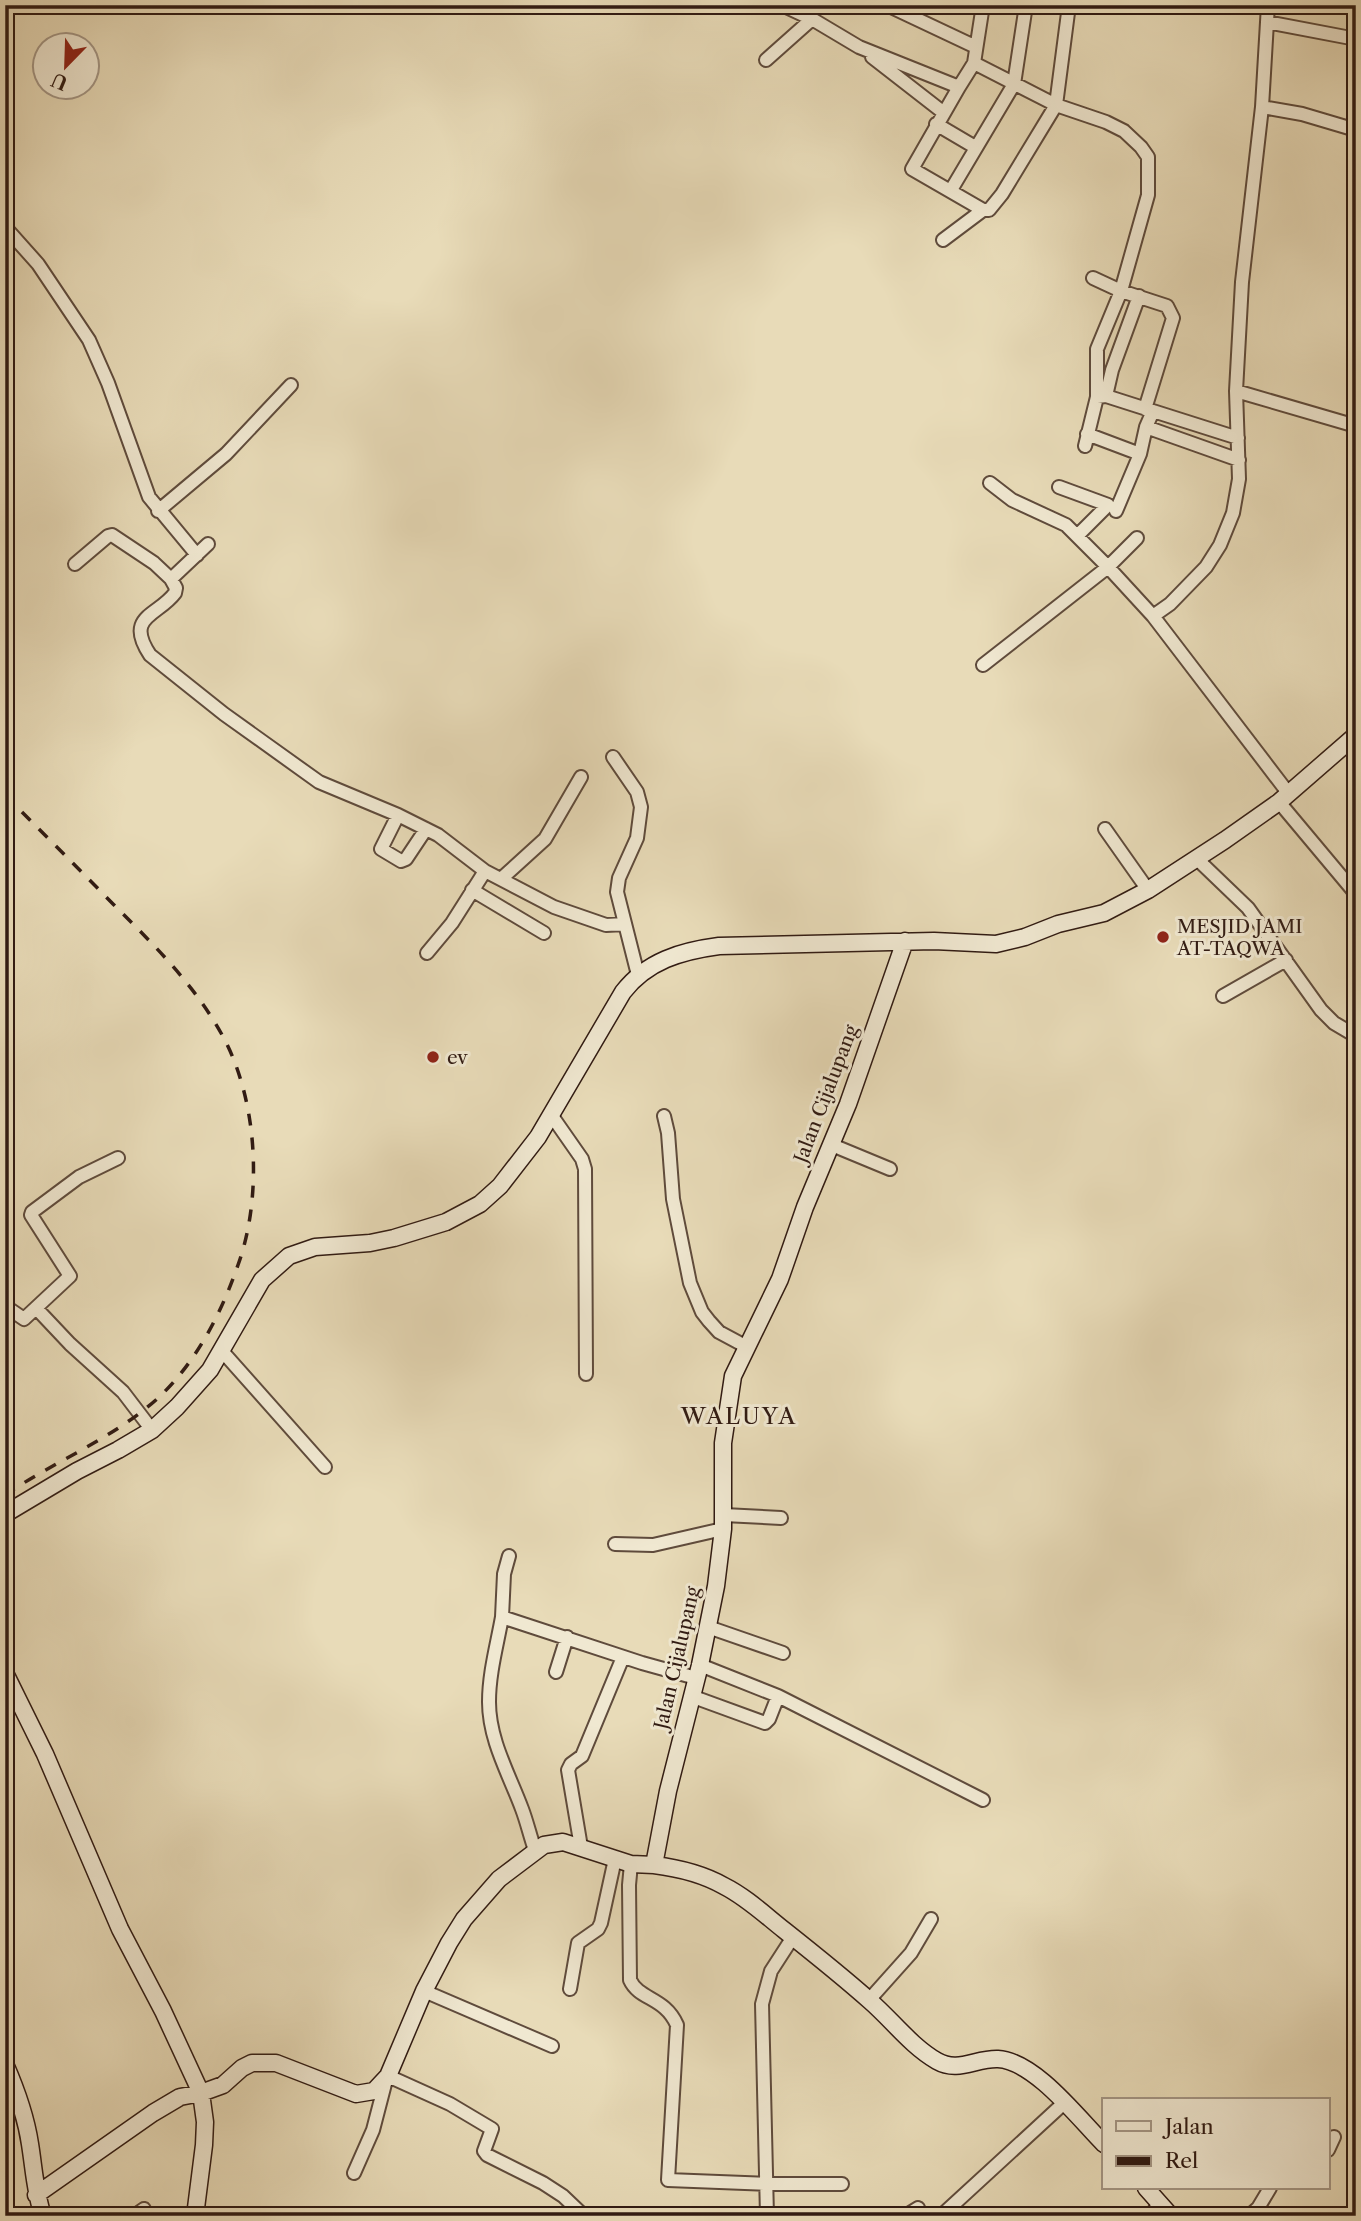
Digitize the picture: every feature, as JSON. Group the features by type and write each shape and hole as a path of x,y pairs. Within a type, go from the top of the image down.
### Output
{"street":[{"path":"782,5 859,47 959,87"},
{"path":"887,5 976,47"},
{"path":"983,5 974,63 912,169 983,210"},
{"path":"951,190 1014,84 1026,5"},
{"path":"943,240 983,210 995,205 1056,105 1069,5"},
{"path":"1153,616 1164,610 1190,585 1220,545 1233,513 1240,479 1236,391 1242,282 1262,107 1268,5"},
{"path":"766,60 812,19"},
{"path":"1267,22 1356,39"},
{"path":"859,47 975,147"},
{"path":"974,63 1056,105 1124,131 1148,157 1148,195 1121,291 1097,349 1101,396"},
{"path":"1262,107 1302,114 1356,131"},
{"path":"5,227 38,264 89,340 108,383 149,497 197,555"},
{"path":"1093,278 1121,291 1167,306 1173,318 1140,454 1116,511"},
{"path":"1139,296 1086,440 1140,454"},
{"path":"158,511 221,458 291,384"},
{"path":"1236,391 1356,426"},
{"path":"1101,396 1238,438"},
{"path":"1146,428 1239,460"},
{"path":"990,483 1012,500 1066,525 1153,616 1356,894"},
{"path":"1059,487 1108,505 1078,536"},
{"path":"75,564 112,535 154,563 171,579 176,588 175,593 146,619 141,631 142,642 150,655 224,715 318,782 426,829 485,871 554,907 606,925 625,924"},
{"path":"983,664 1108,567 1137,538"},
{"path":"171,579 208,544"},
{"path":"5,1514 182,1412 222,1351 262,1280 289,1256 315,1247 369,1243 394,1238 446,1222 480,1205 500,1186 552,1116 623,992 638,975 661,960 719,946 905,941 982,944 1010,941 1058,924 1104,913 1149,891 1198,859 1284,798 1356,735"},
{"path":"612,757 637,792 641,807 637,838 617,886 638,975"},
{"path":"501,879 545,839 580,777"},
{"path":"398,815 382,849 401,861 407,859 426,829"},
{"path":"1105,829 1149,891"},
{"path":"1198,859 1248,908 1321,1010 1334,1023 1356,1036"},
{"path":"427,953 452,923 485,871"},
{"path":"472,890 544,933"},
{"name":"Jalan Cijalupang","path":"653,1865 708,1627 724,1522 723,1443 733,1376 780,1279 805,1207 848,1104 905,941"},
{"path":"1223,996 1286,960"},
{"path":"552,1116 582,1159 585,1169 586,1374"},
{"path":"664,1116 668,1133 673,1199 690,1283 702,1312 709,1321 719,1332 747,1347"},
{"path":"832,1144 890,1169"},
{"path":"5,1306 22,1319 70,1274 31,1215 32,1212 79,1177 118,1158"},
{"path":"36,1308 70,1344 123,1392 152,1430"},
{"path":"222,1351 324,1467"},
{"path":"615,1544 653,1545 724,1522 781,1518"},
{"path":"509,1556 504,1574 502,1617 490,1676 489,1703 498,1752 523,1811 535,1850"},
{"path":"502,1617 623,1657 698,1672 778,1696 983,1800"},
{"path":"708,1627 782,1653"},
{"path":"556,1672 567,1637"},
{"path":"581,1847 568,1770 581,1758 623,1657"},
{"path":"5,1673 45,1754 120,1928 201,2093 205,2122 204,2145 195,2216"},
{"path":"691,1696 765,1723 778,1696"},
{"path":"354,2173 373,2130 387,2078 424,1991 449,1943 474,1905 499,1879 535,1850 554,1842 581,1847 631,1864 653,1865 695,1874 727,1887 869,2000 925,2054 954,2067 995,2059 1009,2061 1039,2079 1102,2142"},
{"path":"570,1989 578,1943 598,1929 601,1923 615,1859"},
{"path":"631,1864 630,1980 633,1986 666,2007 677,2025 668,2180 842,2184"},
{"path":"869,2000 911,1953 931,1919"},
{"path":"767,2216 762,2004 771,1971 793,1937"},
{"path":"424,1991 552,2046"},
{"path":"36,2195 153,2112 180,2097 223,2085 242,2068 260,2062 276,2063 356,2094 374,2091 387,2078"},
{"path":"5,2064 24,2117 36,2195 43,2216"},
{"path":"387,2078 450,2104 492,2129 485,2145 484,2151 487,2155 543,2183 563,2196 584,2216"},
{"path":"905,2216 930,2213 1064,2103"},
{"path":"1330,2146 1334,2137"},
{"path":"1147,2190 1155,2209 1171,2216"},
{"path":"1249,2216 1258,2208 1269,2190"},
{"path":"1201,2216 1228,2216"}],"railway":[{"path":"5,795 157,949 198,997 221,1033 233,1059 243,1087 253,1148 251,1209 238,1265 224,1302 206,1337 184,1370 140,1413 5,1495"},
{"path":"5,2193 13,2216"}],"place":[{"name":"MESJID JAMI AT-TAQWA","path":"1163,937"},
{"name":"ev","path":"433,1057"}],"district":[{"name":"WALUYA","path":"739,1416"}]}
